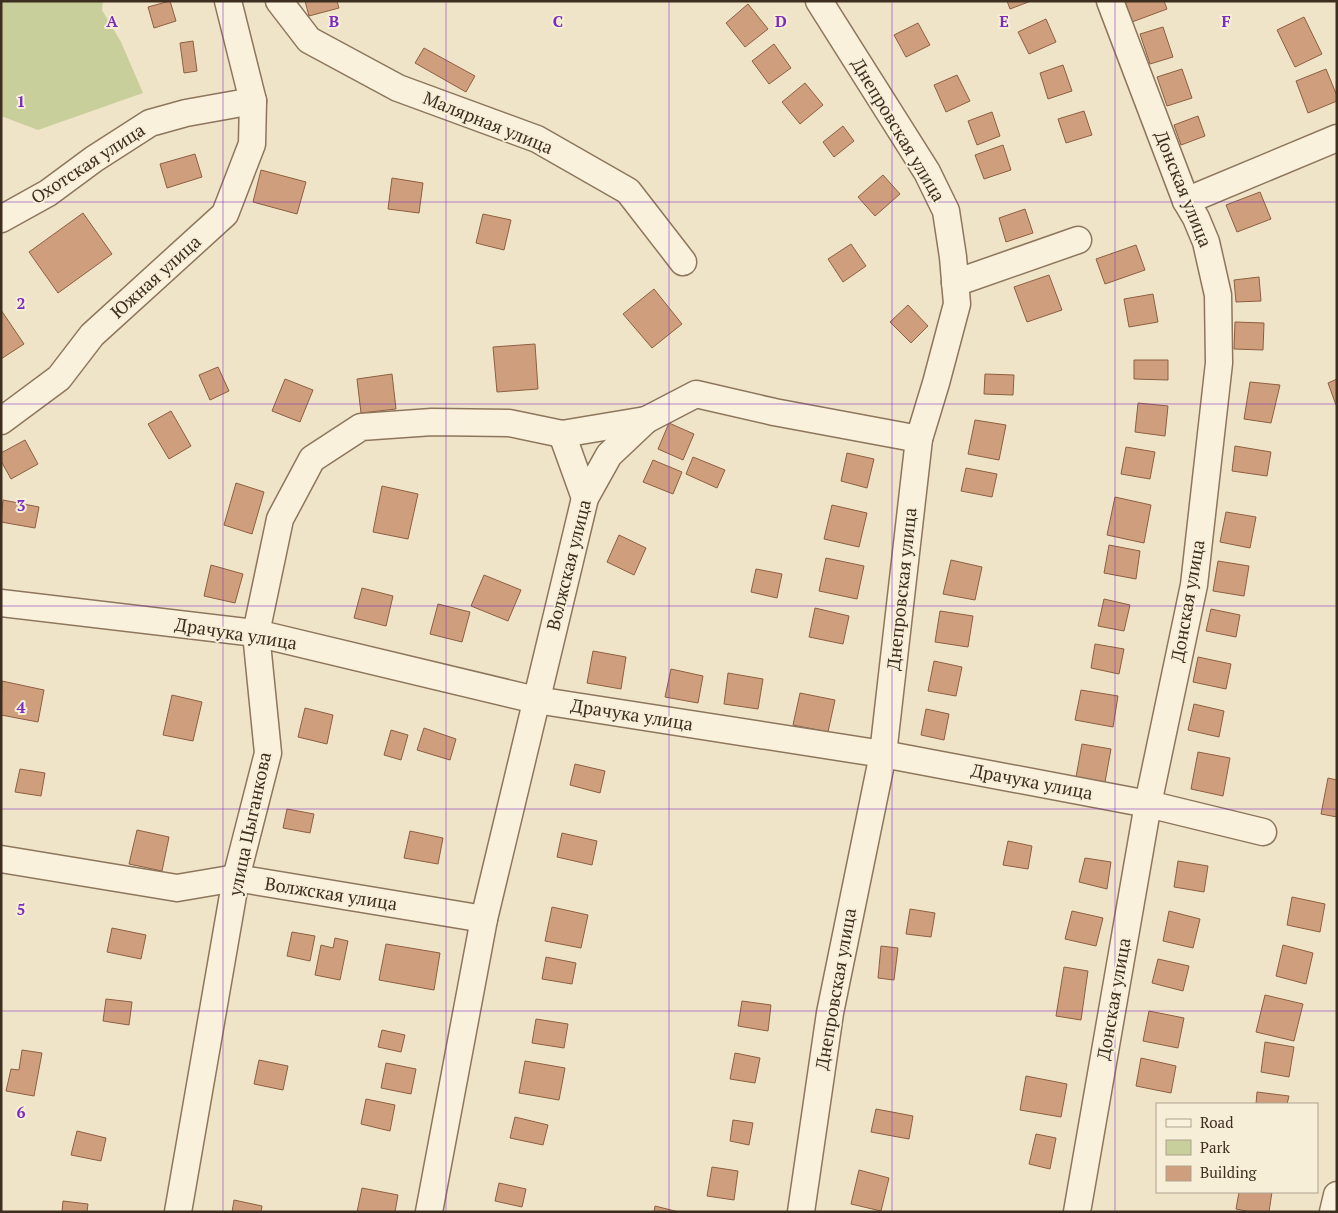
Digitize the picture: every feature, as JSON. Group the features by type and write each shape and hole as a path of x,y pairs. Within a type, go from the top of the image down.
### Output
{"street":[{"path":"228,1 254,101"},
{"name":"Малярная улица","path":"279,1 309,40 398,88 537,139 628,192 683,262"},
{"name":"Днепровская улица","path":"801,1212 830,1013 883,754 919,439 957,304 953,257 946,211 927,172 819,1"},
{"name":"Донская улица","path":"1077,1212 1148,804 1194,585 1218,363 1218,295 1206,242 1196,218 1186,201 1110,1"},
{"name":"Охотская улица","path":"1,218 48,193 94,159 150,123 186,112 254,101"},
{"name":"Южная улица","path":"1,421 59,378 92,336 225,214 252,144 254,101"},
{"path":"1186,201 1337,138"},
{"path":"955,283 1078,240"},
{"name":"Волжская улица","path":"429,1212 484,919 584,498 610,455 646,420 696,394 774,412 919,439"},
{"name":"улица Цыганкова","path":"178,1212 236,878 268,753 256,633 280,519 312,459 361,427 432,422 509,423 562,434 646,420"},
{"path":"562,434 584,498"},
{"name":"Драчука улица","path":"1,603 256,633 536,700 883,754 1148,804 1263,832"},
{"name":"Волжская улица","path":"1,859 176,888 236,878 484,919"},
{"path":"1334,1212 1337,1194"}],"green space":[{"path":"1,1 103,1 102,10 121,42 143,93 38,130 1,116"}],"building":[{"path":"170,1 176,21 154,28 148,7"},
{"path":"305,1 337,1 339,8 309,16"},
{"path":"1007,1 1031,1 1010,9"},
{"path":"1125,1 1164,1 1167,9 1132,22"},
{"path":"748,4 768,29 745,47 726,23"},
{"path":"1304,17 1322,54 1295,67 1277,30"},
{"path":"1046,19 1056,42 1029,54 1018,32"},
{"path":"918,23 930,45 906,57 894,35"},
{"path":"1163,27 1173,57 1150,64 1140,34"},
{"path":"193,41 197,71 184,73 180,43"},
{"path":"774,44 791,68 769,84 752,61"},
{"path":"424,48 475,76 466,92 415,63"},
{"path":"1063,65 1072,91 1048,99 1040,73"},
{"path":"1182,69 1192,98 1167,106 1157,77"},
{"path":"1326,69 1337,96 1337,101 1308,113 1296,81"},
{"path":"957,75 970,101 946,112 934,85"},
{"path":"805,83 823,105 800,124 782,102"},
{"path":"1084,111 1092,135 1066,143 1058,119"},
{"path":"992,112 1000,136 977,145 968,121"},
{"path":"1198,116 1205,136 1181,145 1174,125"},
{"path":"843,126 854,141 834,157 823,142"},
{"path":"1003,145 1011,170 984,179 975,155"},
{"path":"195,154 202,177 167,188 160,164"},
{"path":"261,170 306,182 297,214 253,202"},
{"path":"883,175 900,194 875,216 858,197"},
{"path":"392,178 423,183 419,213 388,209"},
{"path":"1260,192 1271,219 1237,232 1226,205"},
{"path":"1025,209 1033,233 1006,242 999,218"},
{"path":"83,213 112,254 58,293 29,252"},
{"path":"483,214 511,220 504,250 476,243"},
{"path":"851,244 866,266 843,282 828,259"},
{"path":"1136,245 1145,270 1105,284 1096,259"},
{"path":"1049,275 1062,310 1027,322 1014,287"},
{"path":"1259,277 1261,301 1236,302 1234,280"},
{"path":"654,289 682,324 652,348 623,314"},
{"path":"1153,294 1158,322 1129,327 1124,299"},
{"path":"908,305 928,326 911,343 890,322"},
{"path":"1,310 24,344 1,359"},
{"path":"1235,322 1264,323 1263,350 1234,349"},
{"path":"535,344 538,389 497,392 493,347"},
{"path":"1134,360 1168,360 1168,380 1134,379"},
{"path":"218,367 229,391 210,400 199,375"},
{"path":"392,374 396,409 361,413 357,379"},
{"path":"985,374 1014,375 1013,395 984,394"},
{"path":"285,379 313,390 300,422 272,411"},
{"path":"1337,379 1337,405 1336,405 1328,383"},
{"path":"1250,382 1280,385 1271,423 1244,419"},
{"path":"1138,403 1168,406 1165,436 1135,432"},
{"path":"171,411 191,446 169,459 148,424"},
{"path":"975,420 1006,425 999,460 968,454"},
{"path":"669,423 694,434 683,460 658,449"},
{"path":"25,440 38,464 11,479 1,461 1,453"},
{"path":"1235,446 1271,452 1267,476 1232,471"},
{"path":"1126,447 1155,452 1150,479 1121,474"},
{"path":"847,453 874,459 867,488 841,481"},
{"path":"693,457 725,470 717,488 686,474"},
{"path":"653,460 682,472 673,494 643,482"},
{"path":"966,468 997,474 992,497 961,491"},
{"path":"236,483 264,492 252,534 224,525"},
{"path":"382,486 418,494 408,539 373,532"},
{"path":"1115,497 1151,505 1144,543 1107,535"},
{"path":"3,500 39,507 35,528 1,522"},
{"path":"832,505 867,513 859,547 824,539"},
{"path":"1226,512 1256,517 1250,548 1220,542"},
{"path":"619,535 646,548 634,575 607,562"},
{"path":"1109,545 1140,551 1136,579 1104,573"},
{"path":"826,558 864,566 857,599 819,591"},
{"path":"951,560 982,567 975,600 943,594"},
{"path":"1218,561 1249,566 1244,596 1213,591"},
{"path":"211,565 243,574 235,603 204,596"},
{"path":"756,569 782,574 777,598 751,592"},
{"path":"484,575 521,590 508,621 471,606"},
{"path":"362,588 393,596 386,626 354,618"},
{"path":"1104,599 1130,605 1124,631 1098,626"},
{"path":"438,604 470,612 462,642 430,634"},
{"path":"815,608 849,616 843,644 809,637"},
{"path":"1211,609 1240,615 1236,637 1206,631"},
{"path":"940,611 973,616 968,647 935,642"},
{"path":"1095,644 1124,649 1119,674 1091,668"},
{"path":"593,651 626,657 621,689 587,683"},
{"path":"1198,657 1231,664 1226,689 1193,682"},
{"path":"934,661 962,667 956,696 928,691"},
{"path":"671,669 703,676 698,703 665,697"},
{"path":"728,673 763,679 758,709 724,704"},
{"path":"2,681 44,690 38,722 1,715"},
{"path":"1081,690 1118,696 1113,727 1075,720"},
{"path":"800,693 835,700 828,732 793,725"},
{"path":"172,695 202,702 193,741 163,735"},
{"path":"1194,704 1224,711 1219,737 1188,730"},
{"path":"305,708 333,715 327,744 298,737"},
{"path":"926,709 949,714 944,740 921,735"},
{"path":"424,728 456,739 450,760 417,750"},
{"path":"391,730 408,735 401,760 384,755"},
{"path":"1082,744 1111,749 1105,782 1076,777"},
{"path":"1198,752 1230,758 1223,796 1191,789"},
{"path":"575,764 605,771 600,793 570,785"},
{"path":"20,769 45,773 41,796 15,792"},
{"path":"1328,778 1337,780 1337,817 1321,814"},
{"path":"287,809 314,814 310,833 283,828"},
{"path":"137,830 169,837 162,871 129,864"},
{"path":"410,831 443,838 438,864 404,858"},
{"path":"562,833 597,841 592,865 557,857"},
{"path":"1008,841 1032,846 1028,869 1003,865"},
{"path":"1085,858 1111,862 1107,889 1079,882"},
{"path":"1178,861 1208,866 1204,892 1174,887"},
{"path":"1292,897 1325,904 1320,932 1287,925"},
{"path":"552,907 588,915 581,948 545,941"},
{"path":"910,909 935,913 931,937 906,934"},
{"path":"1072,911 1103,918 1096,946 1065,939"},
{"path":"1169,911 1200,919 1193,948 1163,941"},
{"path":"112,928 146,935 141,959 107,952"},
{"path":"292,932 315,936 310,961 287,956"},
{"path":"335,938 348,941 340,980 315,975 321,945 333,948"},
{"path":"386,944 440,953 434,990 379,980"},
{"path":"1283,945 1313,953 1306,984 1276,976"},
{"path":"881,946 898,948 894,980 878,978"},
{"path":"546,957 576,963 572,984 542,979"},
{"path":"1158,959 1189,966 1183,991 1152,983"},
{"path":"1064,967 1088,971 1081,1020 1056,1016"},
{"path":"1265,995 1303,1004 1294,1041 1256,1032"},
{"path":"106,999 132,1002 129,1025 103,1021"},
{"path":"742,1001 771,1005 768,1031 738,1026"},
{"path":"1149,1011 1184,1018 1178,1048 1143,1041"},
{"path":"536,1019 568,1024 564,1048 532,1043"},
{"path":"382,1030 405,1035 401,1052 378,1047"},
{"path":"1265,1042 1294,1047 1289,1077 1261,1072"},
{"path":"22,1050 42,1053 34,1096 6,1091 11,1069 19,1070"},
{"path":"735,1053 760,1058 755,1083 730,1079"},
{"path":"1141,1058 1176,1066 1171,1093 1136,1086"},
{"path":"259,1060 288,1066 283,1090 254,1084"},
{"path":"525,1061 565,1068 559,1100 519,1093"},
{"path":"386,1063 416,1069 411,1094 381,1088"},
{"path":"1026,1076 1067,1084 1061,1117 1020,1110"},
{"path":"1257,1092 1289,1096 1287,1103 1256,1103"},
{"path":"366,1099 395,1105 390,1131 361,1124"},
{"path":"876,1109 913,1116 909,1139 871,1132"},
{"path":"515,1117 548,1125 543,1145 510,1138"},
{"path":"733,1120 753,1123 749,1145 730,1141"},
{"path":"77,1131 106,1138 101,1161 71,1155"},
{"path":"1036,1134 1056,1138 1050,1169 1029,1164"},
{"path":"712,1167 738,1171 734,1200 707,1196"},
{"path":"859,1170 889,1178 881,1211 851,1204"},
{"path":"499,1183 526,1189 522,1207 495,1201"},
{"path":"362,1188 398,1195 395,1212 357,1212"},
{"path":"1239,1193 1272,1193 1269,1212 1251,1212 1236,1209"},
{"path":"234,1200 262,1206 261,1212 232,1212"},
{"path":"63,1201 88,1204 87,1212 62,1212"},
{"path":"655,1206 679,1212 654,1212"}]}
